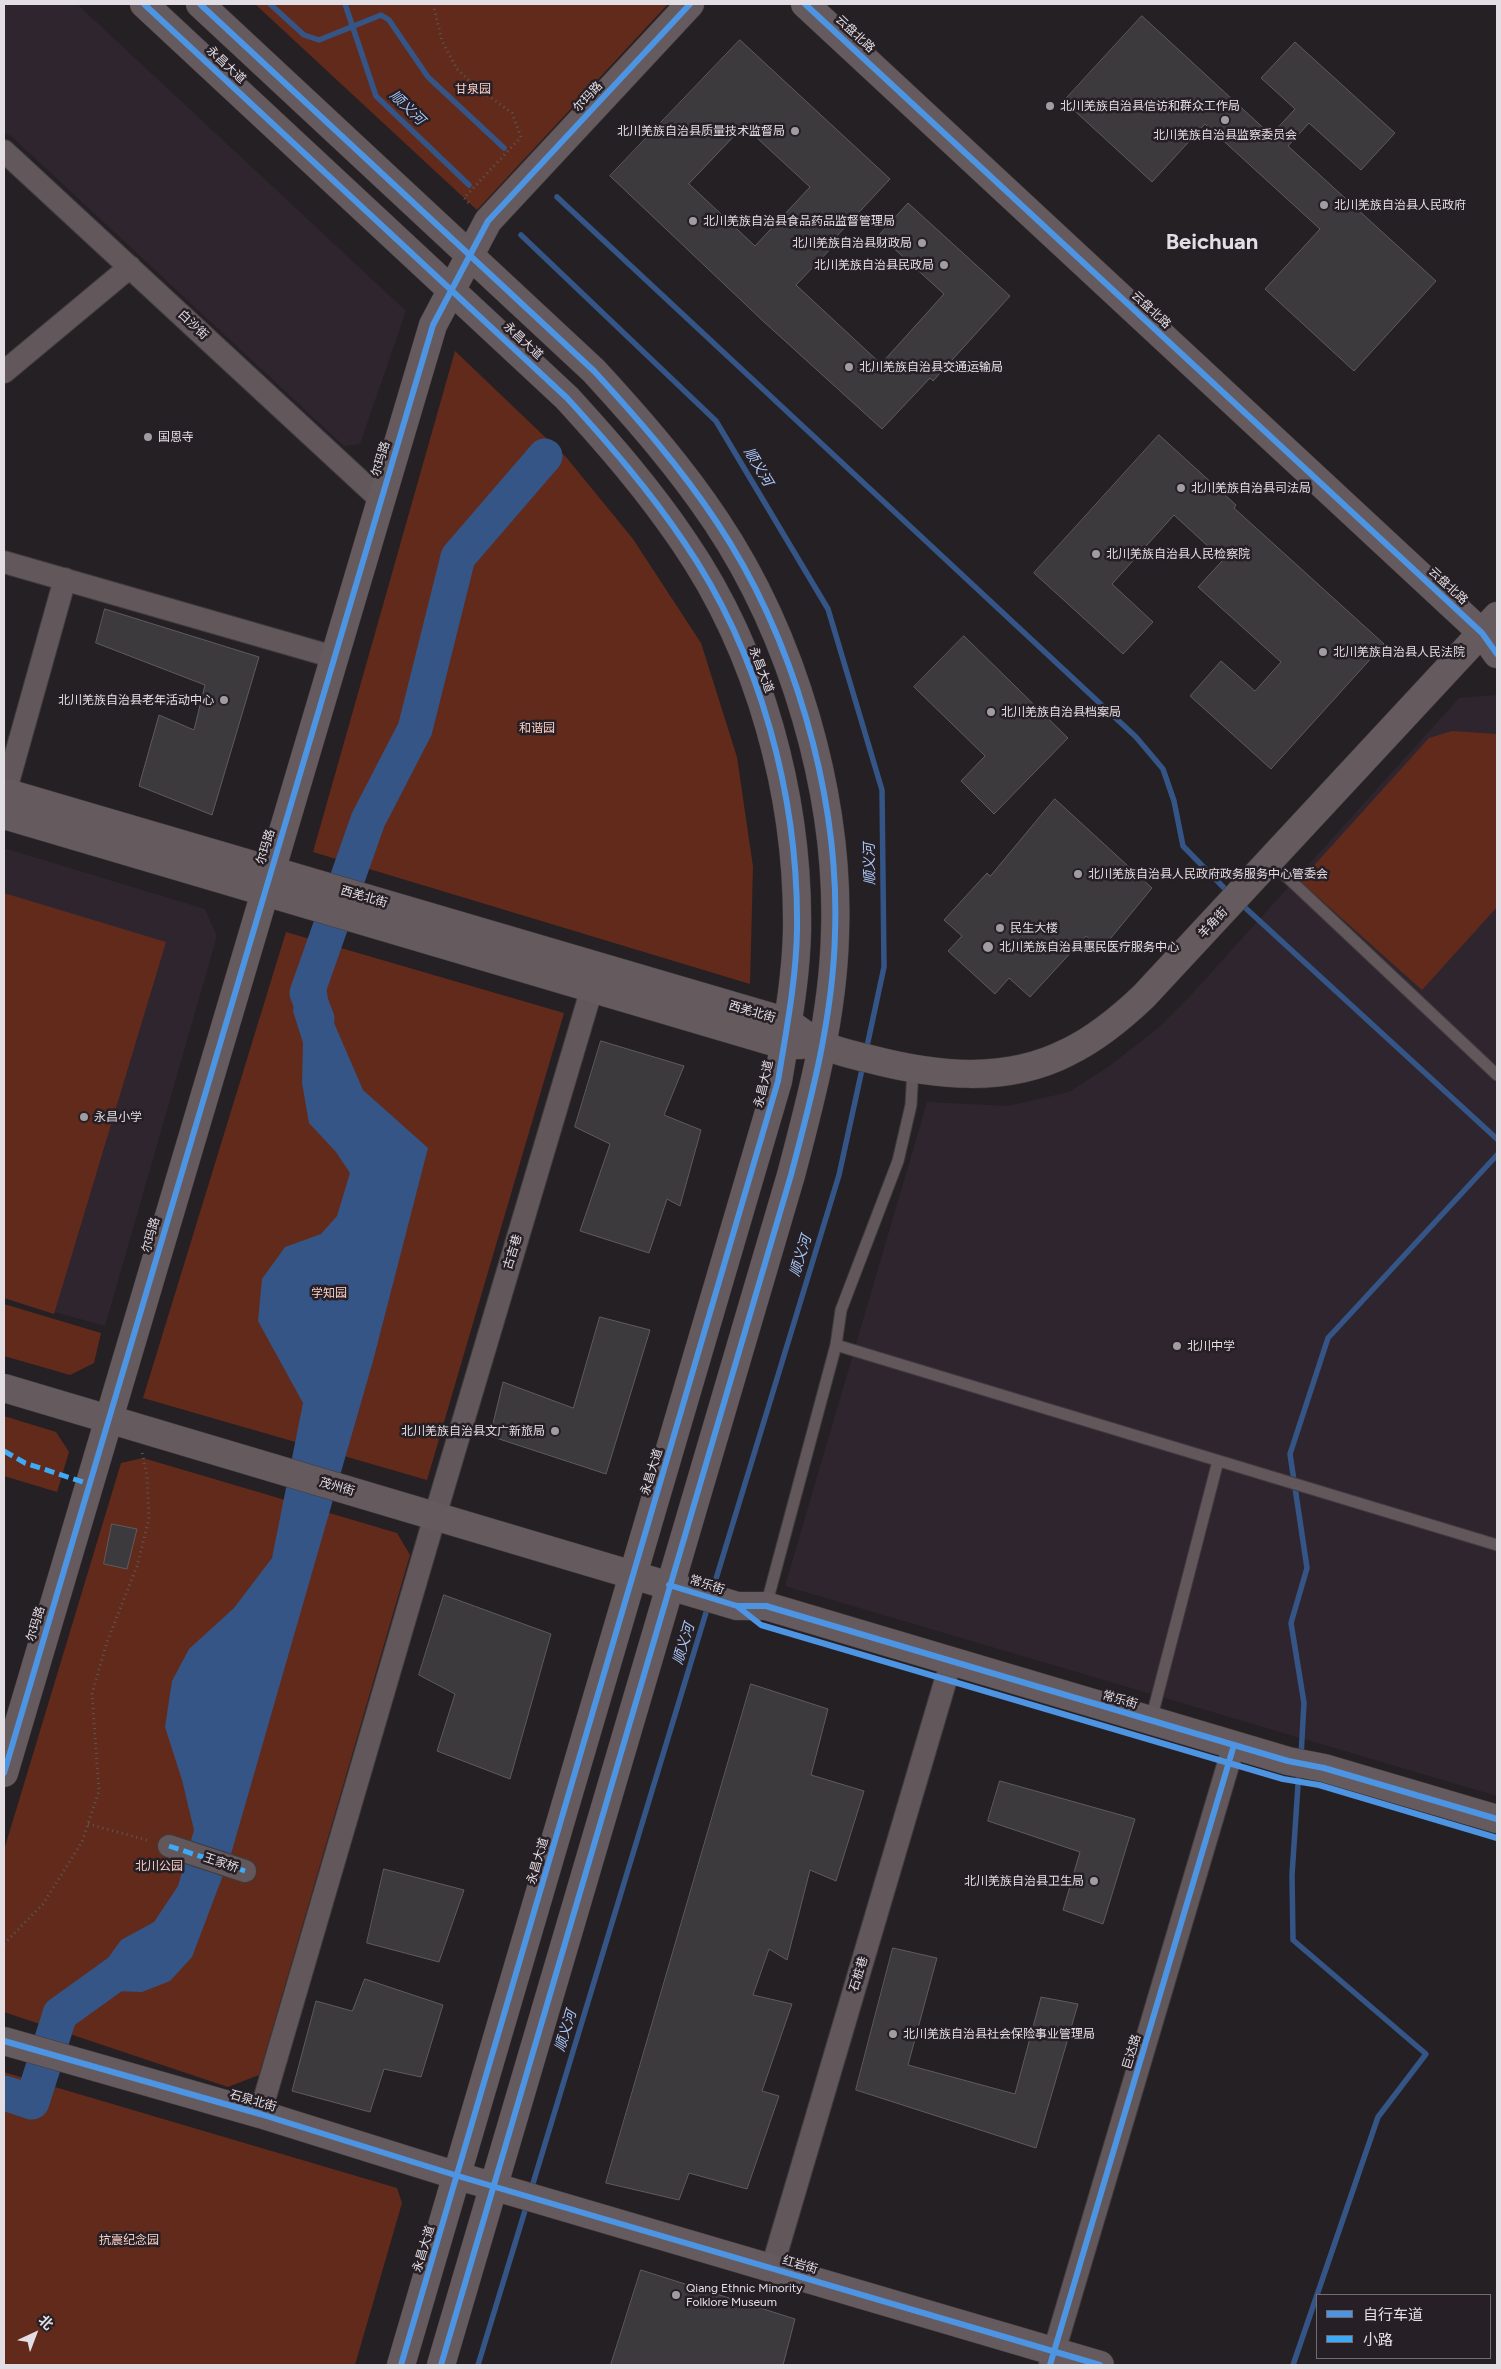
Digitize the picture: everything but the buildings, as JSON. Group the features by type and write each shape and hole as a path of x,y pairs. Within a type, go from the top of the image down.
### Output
{"street":[{"name":"永昌大道","path":"144,4 567,398 609,443 650,494 685,543 713,590 738,640 759,696 776,750 796,869 797,932 786,1034 778,1081 756,1162 401,2365"},
{"path":"200,4 594,371 638,419 680,471 717,522 746,572 772,625 796,684 813,742 834,866 836,934 830,1002 814,1092 681,1588 505,2189 441,2365"},
{"name":"尔玛路","path":"4,1773 433,325 488,221 690,4"},
{"name":"云盘北路","path":"805,4 1493,635"},
{"name":"白沙街","path":"4,150 381,500"},
{"path":"4,372 130,267"},
{"path":"4,562 334,657"},
{"path":"4,800 66,579"},
{"name":"羊角街","path":"822,1045 905,1068 967,1075 1002,1072 1066,1053 1095,1037 1123,1016 1144,996 1270,861 1493,635"},
{"name":"西羌北街","path":"4,800 268,881 822,1045"},
{"name":"西羌北街","path":"356,907 592,988 786,1034"},
{"name":"古吉巷","path":"260,2114 592,988"},
{"name":"茂州街","path":"4,1388 681,1588"},
{"name":"常乐街","path":"681,1588 737,1606 766,1606 1151,1720 1232,1754"},
{"name":"常乐街","path":"737,1606 761,1625 946,1679 1286,1770 1322,1776 1497,1819"},
{"name":"石桩巷","path":"772,2268 946,1679"},
{"name":"巨达路","path":"1052,2358 1232,1754"},
{"name":"常乐街","path":"1322,1776 1497,1838"},
{"name":"王家桥","path":"169,1846 245,1871"},
{"name":"石泉北街","path":"14,2044 260,2114 505,2189"},
{"name":"红岩街","path":"505,2189 772,2268 1052,2358 1100,2365"}],"lane":[{"path":"1270,861 1497,1075"},
{"path":"766,1606 836,1345 842,1310 898,1161 911,1105 905,1068"},
{"path":"836,1345 1497,1545"},
{"path":"1151,1720 1218,1461"}],"path":[{"path":"433,4 442,41 457,69 475,86 512,113 521,137 464,198 470,204"},
{"path":"4,1944 43,1904 82,1842 99,1791 92,1694 107,1642 137,1566 149,1519 147,1476 139,1428"},
{"path":"88,1824 169,1846"}],"shaded area":[{"path":"4,4 77,4 406,311 360,444 344,446 11,136 4,133"},
{"name":"北川中学","path":"1496,695 1497,1796 785,1586 927,1102 1008,1106 1069,1092 1108,1067 1157,1029 1191,995 1459,698"},
{"name":"永昌小学","path":"4,848 205,909 217,936 105,1326 4,1298"}],"green space":[{"name":"甘泉园","path":"255,4 668,4 477,210"},
{"name":"和谐园","path":"455,351 566,457 633,539 701,643 737,757 753,867 750,984 313,852"},
{"path":"1452,731 1497,734 1497,907 1422,990 1300,881 1429,738"},
{"name":"永昌小学","path":"4,893 166,942 54,1314 4,1298"},
{"name":"学知园","path":"286,932 564,1013 427,1480 143,1398"},
{"path":"4,1304 101,1333 94,1363 70,1375 4,1356"},
{"path":"4,1416 56,1432 69,1452 57,1492 4,1476"},
{"name":"北川公园","path":"143,1458 397,1533 410,1555 259,2075 228,2087 4,2012 4,1850 121,1463"},
{"name":"抗震纪念园","path":"4,2072 397,2188 402,2203 355,2365 4,2365"}],"water":[{"path":"299,973 324,975 331,1016 363,1090 428,1148 373,1361 231,1854 192,1957 170,1981 142,1992 116,1991 103,1965 121,1940 154,1922 178,1886 194,1830 182,1780 165,1727 172,1681 189,1649 234,1608 272,1558 303,1403 258,1321 262,1279 285,1247 321,1234 337,1216 350,1173 336,1152 309,1123 302,1083 303,1043 293,1011"}],"waterway":[{"path":"270,4 304,35 319,40 381,15 389,20 428,77 504,148"},
{"name":"顺义河","path":"345,4 376,96 469,185"},
{"path":"557,197 1136,737 1163,769 1174,801 1183,846 1230,894"},
{"name":"顺义河","path":"521,235 716,421 828,609 882,790 884,967 866,1051"},
{"path":"317,1019 307,993 368,820 415,729 458,557 545,456"},
{"path":"1240,903 1497,1139"},
{"name":"顺义河","path":"712,1592 839,1175 863,1065"},
{"path":"1301,1756 1304,1703 1291,1623 1307,1568 1290,1454 1328,1338 1497,1155"},
{"name":"顺义河","path":"531,2190 708,1606"},
{"path":"1299,1770 1292,1875 1293,1940 1426,2054 1378,2117 1317,2294"},
{"path":"4,2093 32,2102 60,2014 149,1950"},
{"name":"顺义河","path":"478,2365 527,2204"},
{"path":"1293,2365 1316,2298"}],"marked path":[{"path":"4,1451 25,1463 89,1484"},
{"path":"169,1846 245,1871"}],"cycle path":[{"path":"144,4 567,398 643,486 671,523 711,585 734,631 754,679 770,728 782,778 791,829 796,880 797,931 795,969 778,1081 401,2365"},
{"path":"200,4 594,371 673,462 716,521 743,566 768,614 789,666 806,718 820,773 829,827 834,881 835,934 833,965 826,1025 806,1116 791,1175 441,2365"},
{"path":"4,1773 433,325 488,221 690,4"},
{"path":"805,4 1482,633 1497,654"},
{"path":"669,1585 737,1606 766,1606 1288,1761 1324,1768 1497,1819"},
{"path":"737,1606 761,1625 1283,1779 1319,1785 1497,1838"},
{"path":"1050,2365 1234,1745"},
{"path":"4,2041 260,2114 458,2176 1100,2365"}],"place":[{"name":"北川羌族自治县信访和群众工作局","path":"1050,106"},
{"name":"北川羌族自治县监察委员会","path":"1225,120"},
{"name":"北川羌族自治县质量技术监督局","path":"795,131"},
{"name":"北川羌族自治县人民政府","path":"1324,205"},
{"name":"北川羌族自治县食品药品监督管理局","path":"693,221"},
{"name":"北川羌族自治县财政局","path":"922,243"},
{"name":"北川羌族自治县民政局","path":"944,265"},
{"name":"北川羌族自治县交通运输局","path":"849,367"},
{"name":"国恩寺","path":"148,437"},
{"name":"北川羌族自治县司法局","path":"1181,488"},
{"name":"北川羌族自治县人民检察院","path":"1096,554"},
{"name":"北川羌族自治县人民法院","path":"1323,652"},
{"name":"北川羌族自治县老年活动中心","path":"224,700"},
{"name":"北川羌族自治县档案局","path":"991,712"},
{"name":"北川羌族自治县人民政府政务服务中心管委会","path":"1078,874"},
{"name":"民生大楼","path":"1000,928"},
{"name":"北川羌族自治县惠民医疗服务中心","path":"988,947"},
{"name":"永昌小学","path":"84,1117"},
{"name":"北川中学","path":"1177,1346"},
{"name":"北川羌族自治县文广新旅局","path":"555,1431"},
{"name":"北川羌族自治县卫生局","path":"1094,1881"},
{"name":"北川羌族自治县社会保险事业管理局","path":"893,2034"},
{"name":"Qiang Ethnic Minority Folklore Museum","path":"676,2295"}],"district":[{"name":"Beichuan","path":"1212,243"}]}
